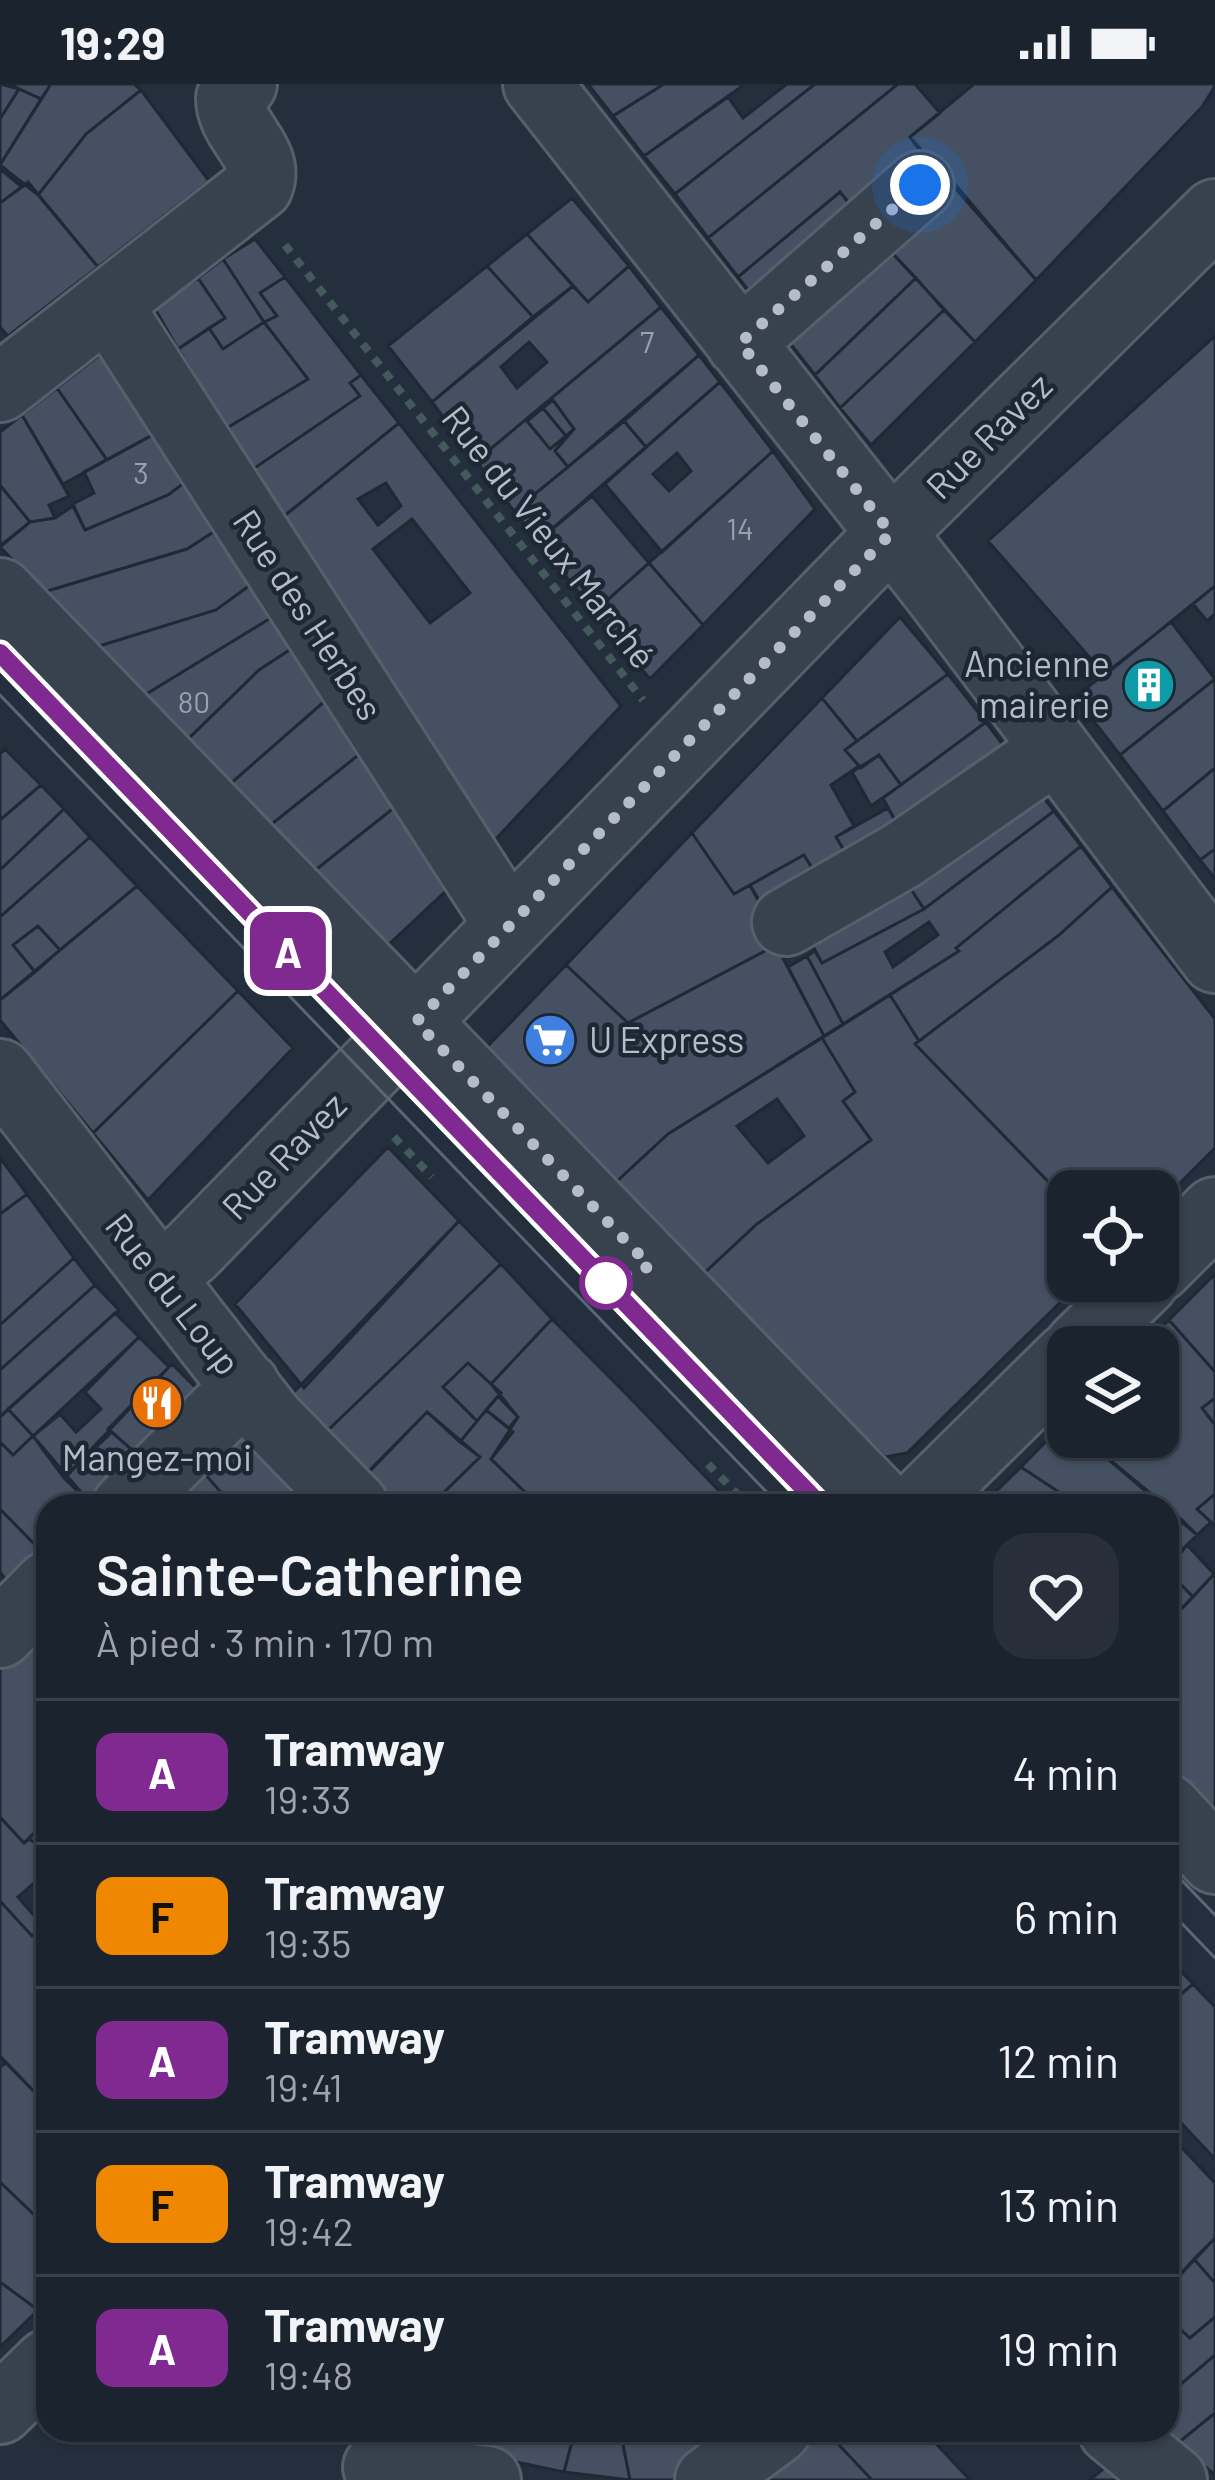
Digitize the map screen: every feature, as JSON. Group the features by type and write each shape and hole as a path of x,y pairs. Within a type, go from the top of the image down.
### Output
{"street":[{"path":"537,84 891,533 1215,959"},
{"path":"0,388 240,202 264,174 259,157 230,117 222,89"},
{"path":"740,343 920,185"},
{"name":"Rue Ravez","path":"160,1276 191,1252 891,533 1215,213"},
{"name":"Rue des Herbes","path":"108,305 509,925"},
{"path":"0,592 872,1494"},
{"path":"786,922 902,855 1056,749"},
{"name":"Rue du Loup","path":"0,1073 246,1387 344,1494"},
{"path":"1179,1247 1215,1211"},
{"path":"1099,1326 1123,1302"},
{"path":"929,1494 1047,1378"},
{"path":"138,1494 246,1387"},
{"path":"0,1634 36,1598"},
{"path":"1179,1821 1215,1860"},
{"path":"0,2410 36,2375"},
{"path":"709,2480 761,2442"},
{"path":"1127,2442 1174,2480"},
{"path":"377,2467 487,2480"}],"path":[{"name":"Rue du Vieux Marché","path":"240,202 375,360 681,748"},
{"path":"380,1123 432,1177"},
{"path":"708,1464 737,1494"}],"building":[{"path":"0,84 19,89 0,119"},
{"path":"9,84 51,84 41,99"},
{"path":"51,84 134,84 141,90 86,134 38,195 0,165"},
{"path":"588,84 664,84 613,116"},
{"path":"664,84 745,84 644,156 613,116"},
{"path":"787,84 815,84 675,194 644,156 728,97 743,118"},
{"path":"815,84 898,84 708,238 675,194"},
{"path":"898,84 915,84 940,113 910,137 926,159 861,218 840,192 738,277 708,238"},
{"path":"974,84 1215,86 1202,107 1036,280 910,137"},
{"path":"19,89 41,99 0,165 0,119"},
{"path":"141,90 209,181 98,267 38,195 86,134"},
{"path":"0,169 22,187 0,203"},
{"path":"948,176 1036,280 975,342 878,238"},
{"path":"28,182 98,267 8,336 0,327 0,203"},
{"path":"840,192 861,218 762,308 738,277"},
{"path":"572,198 629,266 588,302 527,234"},
{"path":"527,234 573,286 533,317 487,266"},
{"path":"878,238 916,278 815,375 778,328"},
{"path":"255,239 285,277 260,293 277,316 264,322 223,259"},
{"path":"223,259 264,322 223,349 209,328 225,318 198,278"},
{"path":"487,266 533,317 432,402 388,346"},
{"path":"629,266 661,307 476,461 432,402 573,286 588,302","holes":["529,342 547,362 517,388 501,367"]},
{"path":"285,277 361,375 350,383 360,396 243,476 252,467 227,428 308,379 264,322 277,316 260,293"},
{"path":"198,278 225,318 178,349 154,307"},
{"path":"916,278 944,310 840,408 815,375"},
{"path":"661,307 699,355 568,467 555,451 574,429 553,400 542,406"},
{"path":"944,310 975,342 871,445 840,408"},
{"path":"264,322 308,379 227,428 178,349 209,328 223,349"},
{"path":"1215,336 1215,586 1105,675 988,541"},
{"path":"106,350 158,432 107,460 57,388"},
{"path":"699,355 720,382 646,447 624,421"},
{"path":"361,375 399,423 272,526 243,476 360,396 350,383"},
{"path":"720,382 773,451 662,552 605,484","holes":["677,453 691,471 669,491 653,474"]},
{"path":"57,388 107,460 63,484 22,415"},
{"path":"553,400 574,429 566,436 543,408"},
{"path":"542,406 527,421 550,449 566,436 555,451 568,467 514,511 476,461"},
{"path":"543,408 566,436 550,449 527,421"},
{"path":"22,415 69,496 49,505 55,518 30,522 0,485 0,432"},
{"path":"624,421 646,447 538,541 514,511"},
{"path":"399,423 621,706 493,842 284,516","holes":["386,483 401,506 378,525 358,499","412,519 470,593 430,623 373,549"]},
{"path":"158,432 188,480 168,495 85,530 73,504 94,493 84,472"},
{"path":"773,451 815,509 703,625 649,563"},
{"path":"188,480 218,529 187,549 44,592 0,547 30,522 55,518 73,506 85,530 168,495"},
{"path":"0,485 30,522 0,546"},
{"path":"592,496 649,563 594,612 538,541"},
{"path":"218,529 253,583 216,610 96,647 44,592 187,549"},
{"path":"649,563 703,625 650,679 594,612"},
{"path":"253,583 274,616 143,696 96,647 216,610"},
{"path":"1215,586 1215,614 1207,621 1193,604"},
{"path":"274,616 294,647 259,670 186,741 143,696"},
{"path":"900,617 948,674 857,741 822,698"},
{"name":"Ancienne mairerie","path":"1171,622 1215,679 1120,755 1075,697"},
{"path":"294,647 326,700 229,785 186,741 259,670"},
{"path":"948,674 986,722 901,785 879,755 861,768 845,750"},
{"path":"1215,679 1215,768 1163,811 1120,755"},
{"path":"822,698 857,741 845,750 859,766 831,785 854,826 836,837 854,867 823,886 804,855 734,894 692,833"},
{"path":"326,700 361,753 268,827 229,785"},
{"path":"986,722 1017,764 904,837 883,798"},
{"path":"5,749 41,785 0,820 0,754"},
{"path":"361,753 395,807 313,872 268,827"},
{"path":"879,755 901,785 871,806 852,772"},
{"path":"1215,768 1215,849 1200,860 1163,811"},
{"path":"1031,781 1054,811 924,909 901,874"},
{"path":"41,785 64,809 0,870 0,820"},
{"path":"395,807 448,889 387,946 313,872"},
{"path":"888,808 904,837 854,867 836,837"},
{"path":"64,809 90,837 0,917 0,870"},
{"path":"1054,811 1081,846 956,948 959,951 843,1024 807,956 815,951 822,963 924,909","holes":["929,922 938,935 893,967 885,952"]},
{"path":"692,833 734,894 750,885 784,941 628,1023 566,965"},
{"path":"90,837 137,886 60,950 38,926 13,945 35,972 0,1000 0,917"},
{"path":"1081,846 1112,887 1059,935 919,1041 890,995 959,951 956,948"},
{"path":"1215,849 1215,879 1200,860"},
{"path":"804,855 823,886 768,919 750,885"},
{"path":"901,874 924,909 822,963 802,926"},
{"path":"137,886 238,991 93,1133 0,1020 0,1000"},
{"path":"1112,887 1215,1019 1215,1148 1179,1184 1179,1170 1047,1170 1047,1180 915,1044 1059,935"},
{"path":"38,926 60,950 35,972 13,945"},
{"path":"776,945 824,1036 668,1134 614,1184 484,1050 566,965 628,1023"},
{"path":"807,956 843,1024 824,1036 788,967"},
{"path":"238,991 293,1048 148,1200 93,1133"},
{"path":"890,995 919,1041 915,1044 1047,1180 1047,1302 1061,1302 907,1453 885,1457 701,1276 757,1224 871,1140 843,1101 855,1092 822,1038"},
{"path":"822,1038 855,1092 843,1101 871,1140 757,1224 701,1276 614,1184 668,1134","holes":["777,1099 804,1136 768,1163 737,1126"]},
{"path":"388,1147 459,1221 304,1388 235,1304"},
{"path":"0,1158 27,1194 0,1214"},
{"path":"27,1194 74,1258 0,1325 0,1214"},
{"path":"459,1221 501,1264 325,1433 289,1397"},
{"path":"74,1258 95,1285 0,1370 0,1325"},
{"path":"501,1264 552,1319 491,1384 468,1363 443,1387 477,1421 460,1442 427,1412 366,1475 325,1433"},
{"path":"1215,1274 1215,1372 1179,1326 1169,1320"},
{"path":"95,1285 119,1310 0,1417 0,1370"},
{"path":"115,1313 139,1337 33,1436 8,1409"},
{"path":"552,1319 721,1493 527,1494 491,1459 518,1417 491,1384"},
{"path":"1179,1331 1215,1372 1215,1398 1202,1408 1215,1425 1215,1494 1197,1509 1211,1522 1197,1535 1179,1520 1179,1494 1149,1494 1107,1458 1179,1458"},
{"path":"139,1337 169,1367 64,1478 33,1436 60,1414 76,1432 101,1409 85,1392"},
{"path":"468,1363 501,1393 477,1421 443,1387"},
{"path":"172,1364 200,1392 141,1458 108,1429"},
{"path":"498,1396 518,1417 509,1428 486,1410"},
{"path":"1215,1398 1215,1425 1202,1408"},
{"path":"8,1409 33,1436 13,1455 0,1442 0,1417"},
{"path":"486,1410 513,1432 491,1459 527,1494 442,1494 480,1457 460,1442"},
{"path":"427,1412 480,1457 442,1494 385,1494 365,1475"},
{"path":"236,1429 298,1494 222,1494 196,1464"},
{"path":"112,1432 141,1458 110,1494 81,1494 64,1478"},
{"path":"33,1436 82,1494 36,1494 36,1546 0,1509 0,1442 13,1455"},
{"path":"1047,1440 1047,1458 1108,1458 1151,1494 1062,1494 1021,1467"},
{"path":"196,1464 222,1494 166,1494"},
{"path":"1021,1467 1062,1494 993,1494"},
{"path":"1215,1494 1215,1526 1197,1509"},
{"path":"0,1509 36,1546 36,1560 11,1586 0,1572"},
{"path":"1184,1522 1197,1535 1179,1552 1179,1526"},
{"path":"1187,1545 1214,1574 1193,1597 1179,1582 1179,1555"},
{"path":"1215,1573 1215,1811 1179,1774 1179,1611"},
{"path":"1179,1582 1193,1597 1179,1612"},
{"path":"36,1626 36,1652 24,1639"},
{"path":"24,1639 36,1652 36,1831 24,1843 0,1817 0,1663"},
{"path":"0,1817 24,1843 29,1839 36,1843 36,1881 18,1897 36,1918 36,1932 32,1936 0,1901"},
{"path":"0,1901 32,1936 36,1932 36,2094 0,2056"},
{"path":"1179,1969 1193,1984 1179,1996"},
{"path":"1193,1984 1215,2007 1215,2159 1179,2121 1179,1996"},
{"path":"6,2063 36,2094 36,2216 0,2182 0,2067"},
{"path":"1179,2145 1215,2183 1215,2238 1179,2276"},
{"path":"0,2182 36,2216 36,2309 0,2282"},
{"path":"1215,2238 1215,2283 1194,2259"},
{"path":"1194,2259 1215,2283 1215,2317 1190,2338 1179,2328 1179,2276"},
{"path":"0,2282 36,2312 0,2347"},
{"path":"1215,2317 1215,2355 1179,2386 1179,2328 1190,2338"},
{"path":"1215,2355 1215,2413 1178,2443 1177,2442 1179,2386"},
{"path":"1215,2413 1215,2475 1178,2443"},
{"path":"427,2442 499,2442 483,2455 431,2447"},
{"path":"499,2442 572,2442 564,2472 483,2455"},
{"path":"572,2442 622,2442 630,2480 564,2472"},
{"path":"622,2442 699,2442 708,2458 673,2480 630,2480"},
{"path":"699,2442 730,2442 708,2458"},
{"path":"795,2442 836,2442 872,2480 749,2480"},
{"path":"836,2442 935,2442 970,2480 872,2480"},
{"path":"1109,2464 1128,2480 1090,2480"}],"tram line":[{"path":"0,653 809,1494"},
{"name":"A","path":"0,653 809,1494"},
{"path":"0,695 768,1494"},
{"path":"1179,1878 1215,1915"},
{"path":"1179,1920 1215,1958"}],"place":[{"name":"Ancienne mairerie","path":"1149,685"},
{"name":"U Express","path":"550,1040"},
{"name":"Mangez-moi","path":"157,1403"}],"route":[{"path":"606,1283 650,1266 416,1022 891,533 740,343 920,185"}]}
